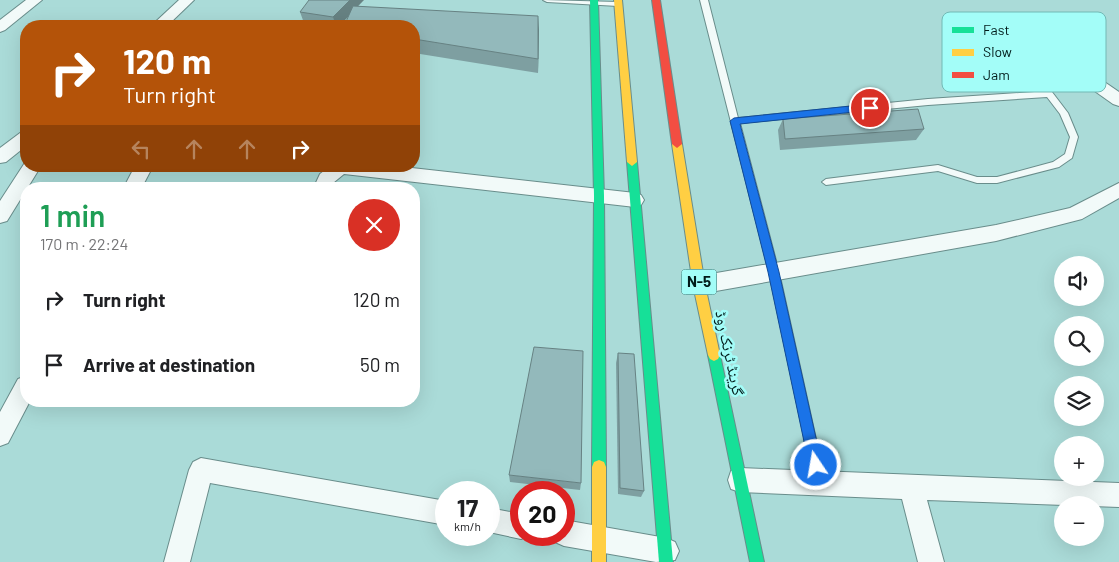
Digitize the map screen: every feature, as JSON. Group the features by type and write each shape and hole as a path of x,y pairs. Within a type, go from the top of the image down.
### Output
{"main road":[{"name":"گرینڈ ٹرنک روڈ","path":"656,0 699,285 757,562"},
{"path":"594,1 599,196 600,551"},
{"path":"618,2 666,556"}],"street":[{"path":"0,27 35,0"},
{"path":"165,20 187,0"},
{"path":"182,20 204,0"},
{"path":"1106,91 1119,100"},
{"path":"0,157 20,142"},
{"path":"0,173 20,159"},
{"path":"325,182 335,172"},
{"path":"385,172 635,200"},
{"path":"0,216 20,185"},
{"path":"699,285 996,233 1075,214 1119,190"},
{"path":"0,436 20,398"},
{"path":"177,562 201,470 435,511"},
{"path":"740,480 820,485 1119,496"},
{"path":"912,488 931,562"},
{"path":"575,538 600,551 666,556"}],"lane":[{"path":"547,0 618,2"},
{"path":"704,0 774,272 820,485"},
{"path":"734,121 928,102 1049,94 1064,113 1073,132 1073,146 1069,156 1056,165 997,180 977,180 938,168 826,182"}],"building":[{"path":"309,0 350,0 333,17 300,12"},
{"path":"353,6 538,16 538,59 420,40 420,20 347,20"},
{"path":"918,109 924,129 785,139 783,119"},
{"path":"534,347 583,351 581,483 509,475"},
{"path":"618,353 634,354 644,491 620,488"}],"traffic: fast":[{"path":"594,0 599,196 599,467"},
{"path":"632,162 666,562"},
{"path":"714,355 757,562"}],"traffic: slow":[{"path":"618,0 632,162"},
{"path":"677,144 699,285 714,355"},
{"path":"599,467 599,562"}],"traffic: jam":[{"path":"656,0 677,144"}],"route":[{"path":"816,465 774,272 734,121 870,108"}]}
